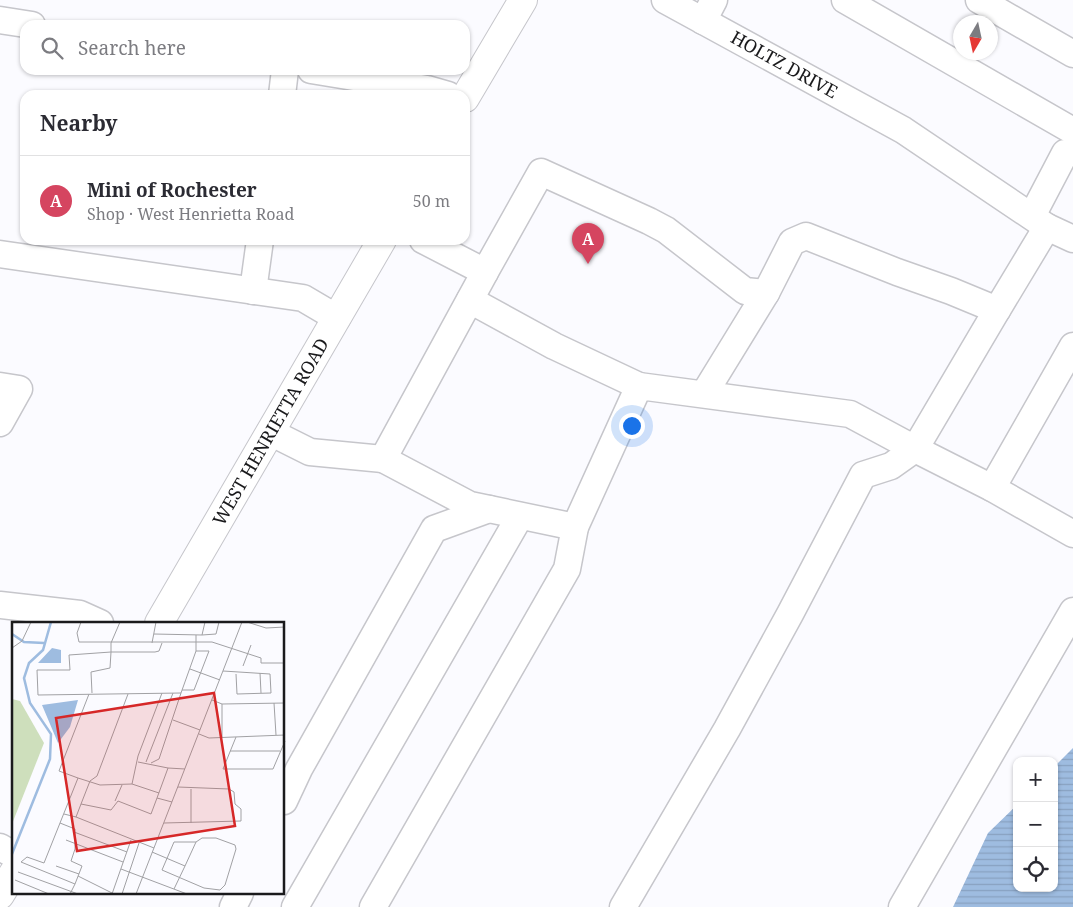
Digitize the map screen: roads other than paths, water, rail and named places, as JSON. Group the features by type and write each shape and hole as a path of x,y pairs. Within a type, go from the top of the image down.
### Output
{"main road":[{"path":"470,90 523,0"},
{"name":"WEST HENRIETTA ROAD","path":"160,622 379,245"},
{"path":"0,895 12,875"}],"street":[{"name":"HOLTZ DRIVE","path":"665,0 709,10 903,130 1039,222 1073,239"},
{"path":"623,907 727,729 863,475 891,466 915,449 997,310 1039,222 1071,142 845,0"},
{"path":"979,0 1073,54"},
{"path":"0,20 20,23"},
{"path":"283,90 285,75"},
{"path":"342,75 430,90"},
{"path":"383,459 542,172 666,230 746,291 766,293"},
{"path":"704,394 766,293 792,242 806,236 997,310"},
{"path":"253,291 259,245"},
{"path":"433,245 485,272"},
{"path":"0,254 304,298 337,318"},
{"path":"470,300 554,346 639,386 850,414 992,488 1073,534"},
{"path":"992,488 1073,346"},
{"path":"0,386 19,389 0,423"},
{"path":"373,907 566,569 575,527 639,386"},
{"path":"270,432 310,452 383,459 470,505 575,527"},
{"path":"285,796 291,764 434,529 489,509"},
{"path":"295,907 520,516"},
{"path":"0,605 80,614 98,622"},
{"path":"902,907 1073,611"},
{"path":"0,847 12,854"},
{"path":"234,907 240,894"}],"water":[{"path":"1073,748 1073,907 953,907 988,833 1013,809 1013,892 1058,892 1058,763"}],"place":[{"name":"Mini of Rochester","path":"588,264"}]}
